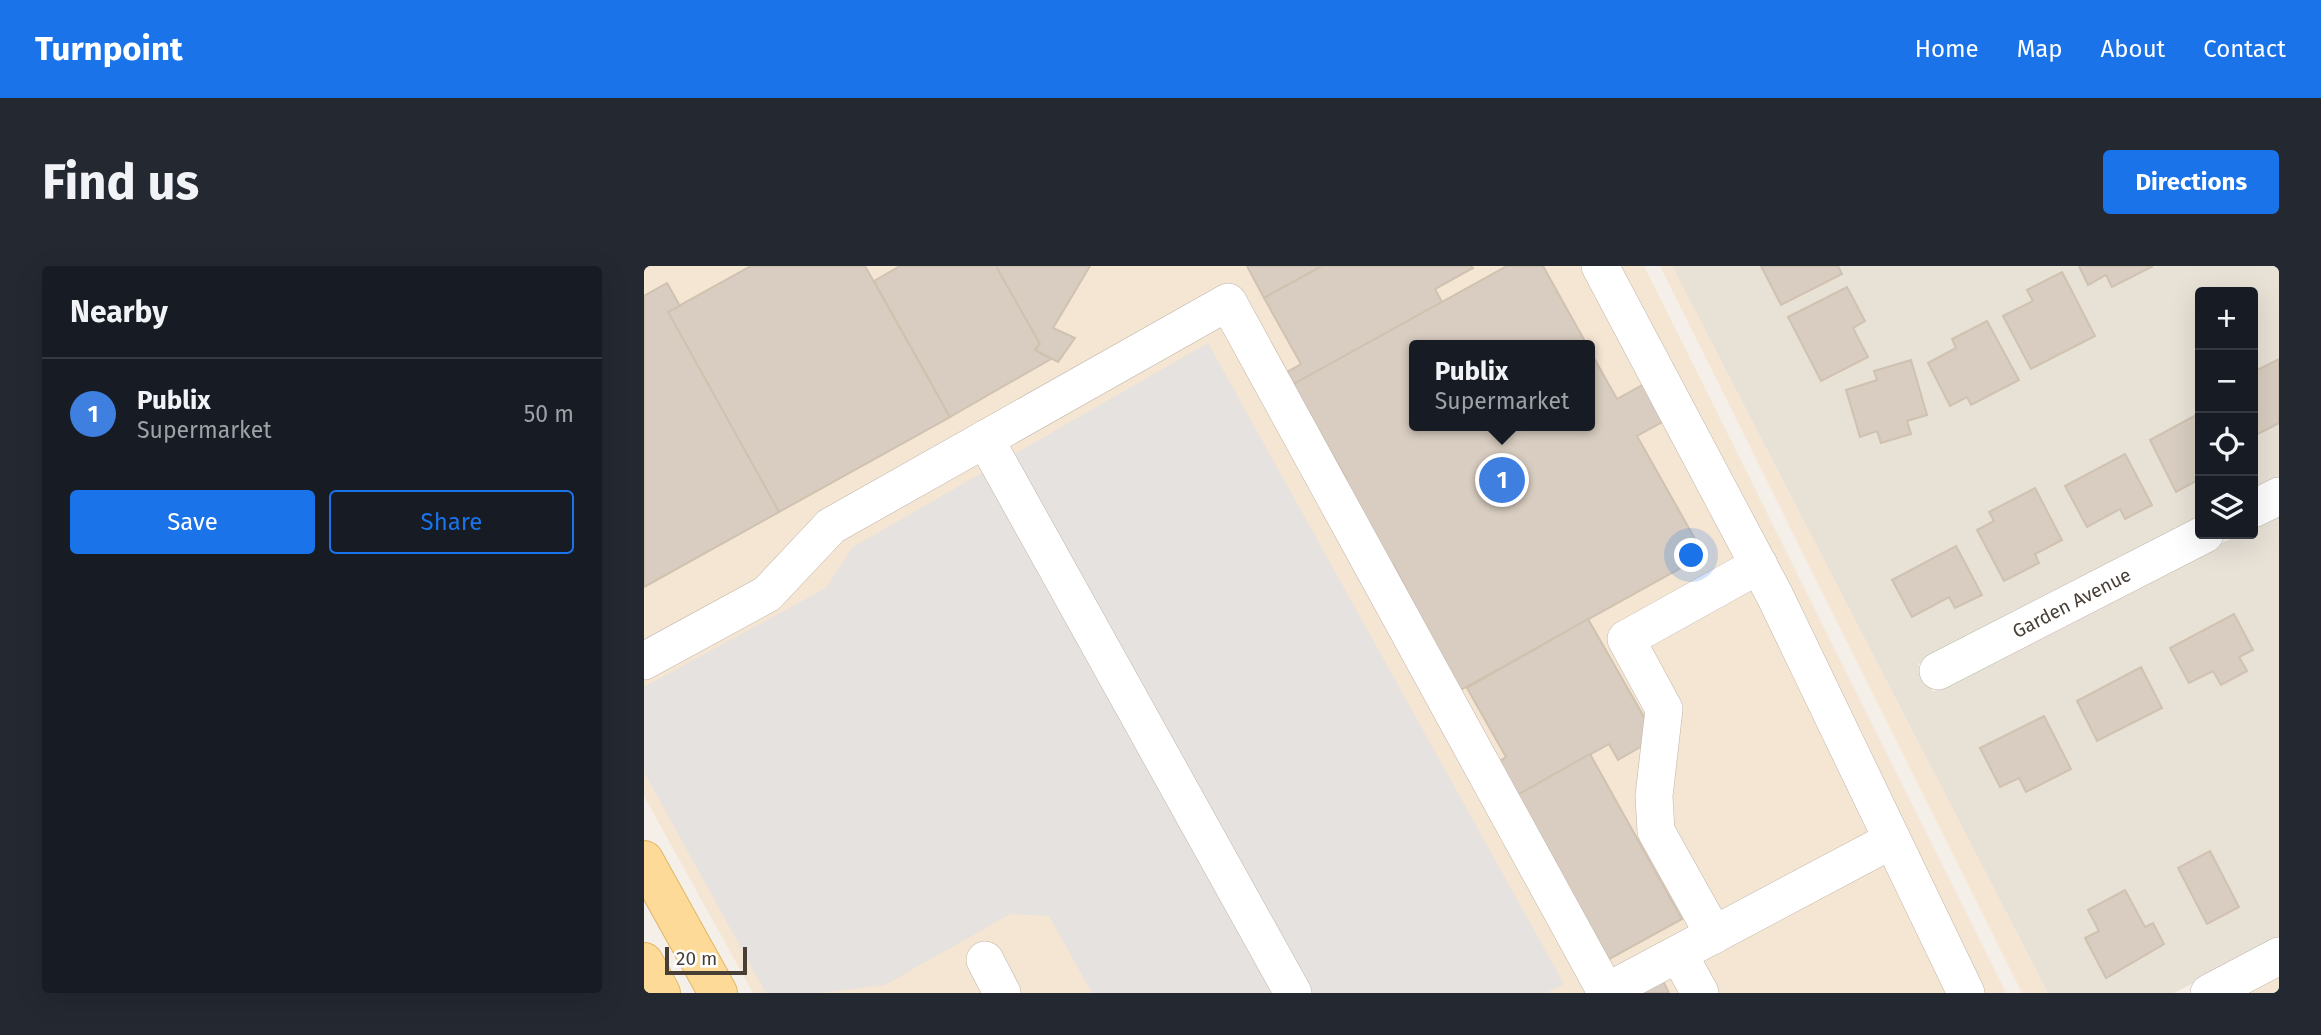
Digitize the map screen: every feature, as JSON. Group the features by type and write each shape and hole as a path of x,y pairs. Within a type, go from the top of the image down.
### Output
{"main road":[{"path":"644,860 718,993"},
{"path":"644,962 661,993"}],"street":[{"path":"1600,266 1759,565 1966,993"},
{"path":"644,661 767,594 831,526 1227,302 1605,993 1892,840"},
{"path":"985,439 1293,993"},
{"path":"2258,506 2279,496"},
{"name":"Garden Avenue","path":"1938,671 2195,539"},
{"path":"1714,935 1656,831 1654,796 1664,709 1626,639 1759,565"},
{"path":"1679,955 1700,993"},
{"path":"2209,993 2279,956"},
{"path":"985,960 1002,993"}],"shaded area":[{"path":"644,266 1644,266 2006,993 753,993 644,796"},
{"path":"1660,266 1672,266 2048,993 2022,993"},
{"path":"1672,266 2279,266 2279,478 2258,488 2258,287 2195,287 2195,521 1918,664 1933,692 2230,539 2258,539 2258,524 2279,514 2279,938 2174,993 2048,993"},
{"path":"1208,343 1564,984 1546,993 1092,993 1049,916 1010,914 885,985 819,993 766,993 644,772 644,687 826,588 853,547"},
{"path":"2279,974 2279,993 2243,993"}],"building":[{"path":"751,266 865,266 950,417 779,512 668,312"},
{"path":"900,266 996,266 1040,344 1035,350 1051,359 950,417 874,281"},
{"path":"996,266 1090,266 1053,328 1075,338 1058,362 1035,350 1040,344"},
{"path":"1247,266 1322,266 1264,298"},
{"path":"1322,266 1473,268 1435,289 1442,302 1292,385 1285,373 1301,364 1264,298"},
{"path":"1507,266 1543,266 1584,340 1409,340 1409,431 1595,431 1595,360 1617,399 1644,384 1664,421 1637,436 1704,555 1459,691 1393,564 1386,568 1339,481 1346,478 1292,385"},
{"path":"1761,266 1838,266 1842,274 1781,305"},
{"path":"2079,266 2153,266 2112,287 2106,275 2088,285"},
{"path":"2062,272 2095,336 2031,369 2003,316 2033,301 2027,290"},
{"path":"667,283 680,306 668,312 779,512 644,587 644,296"},
{"path":"1847,287 1865,321 1853,328 1868,357 1821,381 1788,317"},
{"path":"1987,321 2019,380 1971,405 1967,397 1950,406 1928,363 1956,348 1952,339"},
{"path":"2279,359 2279,423 2258,434 2258,413 2258,370"},
{"path":"1911,360 1927,415 1907,421 1911,434 1881,443 1877,431 1860,437 1846,390 1877,380 1874,371"},
{"path":"2195,416 2195,482 2176,492 2150,440"},
{"path":"2125,454 2152,505 2125,519 2120,509 2087,527 2065,486"},
{"path":"2035,488 2062,540 2035,554 2039,563 2004,581 1977,530 1994,521 1989,512"},
{"path":"1956,546 1982,595 1955,608 1949,597 1912,617 1892,580"},
{"path":"2234,614 2253,650 2239,657 2247,671 2221,685 2213,671 2189,683 2170,648"},
{"path":"1588,619 1656,738 1618,760 1609,744 1512,798 1493,765 1506,757 1467,688"},
{"path":"2141,667 2162,708 2097,741 2077,701"},
{"path":"2044,716 2071,769 2026,792 2019,778 2000,787 1980,748"},
{"path":"1590,754 1682,919 1604,962 1512,798"},
{"path":"2210,851 2239,907 2207,924 2178,868"},
{"path":"2125,890 2145,927 2153,923 2164,944 2106,978 2085,938 2099,931 2088,910"},
{"path":"1663,981 1669,993 1641,993"}],"place":[{"name":"Publix","path":"1502,480"}]}
